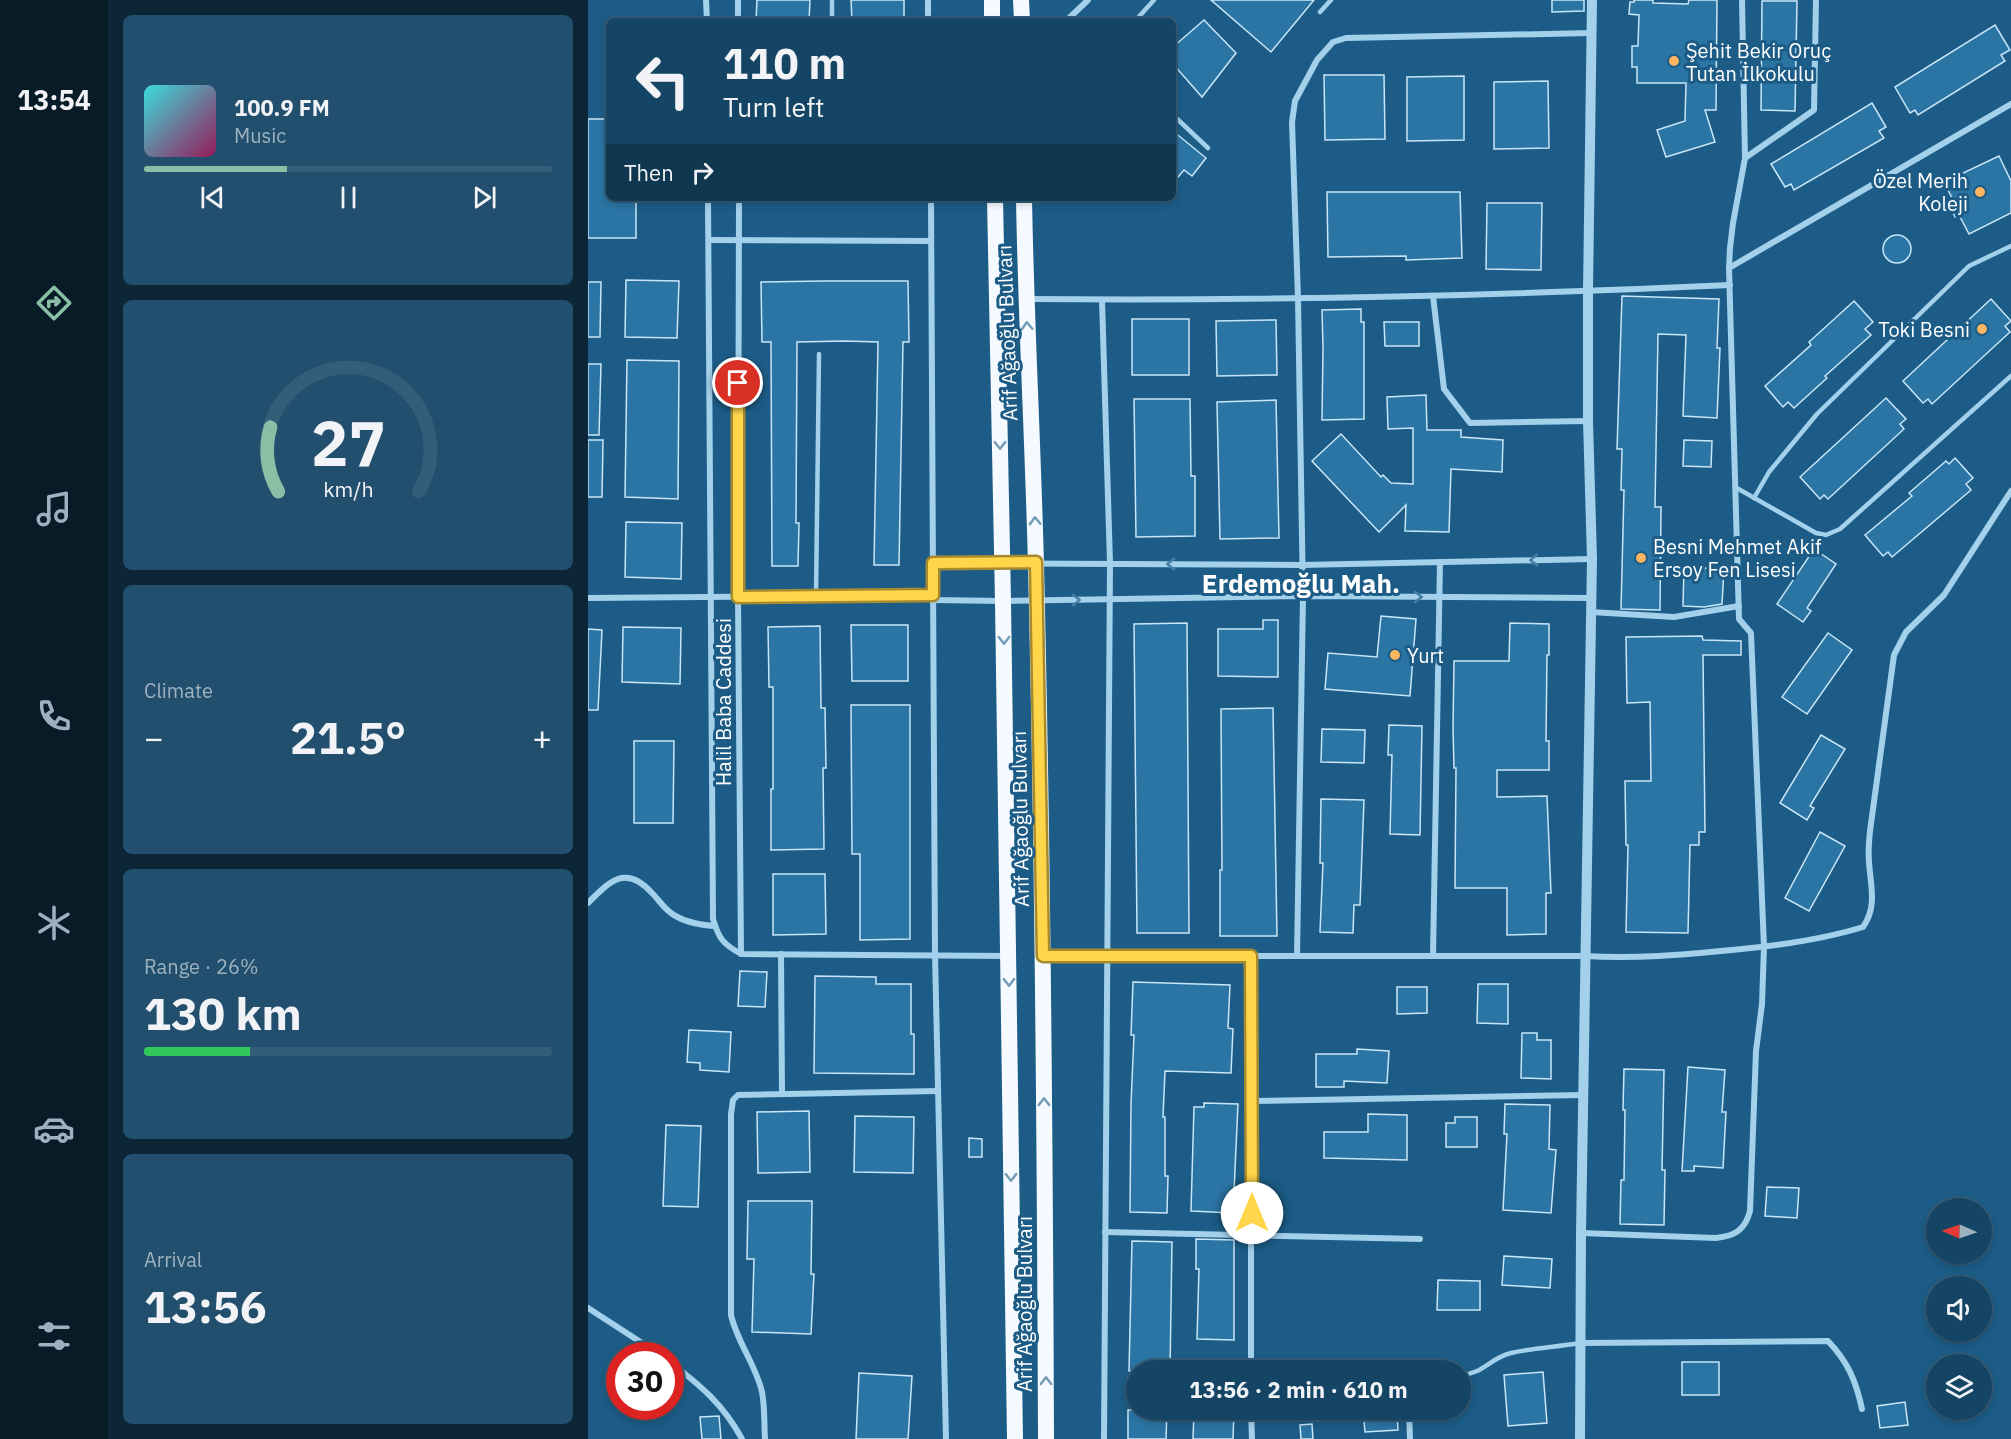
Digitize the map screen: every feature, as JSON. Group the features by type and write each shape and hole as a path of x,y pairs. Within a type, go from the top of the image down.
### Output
{"highway":[{"path":"992,0 992,18"},
{"path":"1021,0 1022,18"},
{"name":"Arif Ağaoğlu Bulvarı","path":"995,201 1003,564 1015,1439"},
{"name":"Arif Ağaoğlu Bulvarı","path":"1024,201 1037,601 1043,956 1046,1439"}],"street":[{"path":"706,0 707,18"},
{"path":"738,0 738,18"},
{"path":"927,0 928,18"},
{"path":"1071,18 1088,0"},
{"path":"1580,1439 1581,1233 1592,598 1588,291 1592,0"},
{"path":"1581,1233 1729,1237 1739,1232 1746,1224 1750,1211 1756,1051 1762,1004 1764,947 1751,633 1739,620 1729,268 1732,231 1745,158 1742,0"},
{"path":"1745,158 1814,110 1815,0"},
{"path":"1297,956 1304,596 1292,122 1295,101 1317,60 1334,42 1346,38 1592,33"},
{"path":"1729,268 2011,104"},
{"path":"708,201 713,919 717,934 726,945 741,954 1008,956"},
{"name":"Halil Baba Caddesi","path":"739,201 738,597 741,954"},
{"path":"931,201 935,956 946,1439"},
{"path":"708,240 932,241"},
{"path":"1026,299 1433,296 1730,285"},
{"path":"1433,296 1444,388 1470,423 1588,421"},
{"path":"1102,300 1110,563 1104,1439"},
{"path":"1043,956 1585,956 1630,958 1781,946 1863,927 1870,917 1873,901 1869,860 1870,831 1893,655 1906,632 1948,589 2011,491"},
{"path":"933,563 1302,565 1592,559"},
{"path":"1433,956 1440,562"},
{"path":"588,598 816,596 1003,601 1304,596 1592,598"},
{"path":"1591,612 1674,617 1739,606"},
{"path":"588,903 613,881 625,877 636,879 650,890 670,912 684,920 705,926 715,926"},
{"path":"781,954 782,1094"},
{"path":"1251,956 1251,1360"},
{"path":"765,1439 762,1392 733,1327 731,1315 731,1114 733,1100 738,1095 938,1090"},
{"path":"1252,1101 1584,1095"},
{"path":"1105,1232 1420,1239"},
{"path":"588,1308 640,1342"},
{"path":"1580,1343 1828,1341 1838,1351 1857,1384 1862,1409"},
{"path":"684,1373 721,1406 742,1439"},
{"path":"1251,1420 1252,1439"},
{"path":"1409,1420 1410,1439"}],"lane":[{"path":"832,0 832,18"},
{"path":"1138,18 1154,0"},
{"path":"1320,12 1331,0"},
{"path":"1176,118 1208,148"},
{"path":"1754,498 1769,472 1825,406 1969,266 2011,246"},
{"path":"816,596 819,354"},
{"path":"1735,487 1816,533 1826,535 1840,529 2011,376"},
{"path":"1471,1374 1511,1353 1580,1343"}],"building":[{"path":"757,0 810,0 809,18 756,18"},
{"path":"851,0 904,0 904,18 852,18"},
{"path":"1211,0 1314,0 1271,52"},
{"path":"1552,0 1584,0 1584,11 1552,12"},
{"name":"Şehit Bekir Oruç Tutan İlkokulu","path":"1634,0 1688,4 1689,0 1717,0 1716,110 1705,110 1715,142 1666,157 1657,130 1685,121 1686,83 1637,83 1637,67 1632,67 1632,46 1638,46 1639,15 1629,14 1630,2"},
{"path":"1762,1 1797,1 1795,111 1761,110"},
{"path":"1204,20 1236,53 1202,97 1176,67 1176,44"},
{"path":"1995,25 2010,50 2001,55 2005,61 1918,115 1915,110 1910,113 1895,87"},
{"path":"1324,75 1384,75 1385,139 1325,140"},
{"path":"1464,76 1464,140 1407,141 1407,77"},
{"path":"1548,81 1549,148 1494,149 1494,82"},
{"path":"1872,103 1886,127 1879,131 1884,138 1794,190 1791,184 1785,187 1771,164"},
{"path":"588,119 606,119 606,201 636,201 636,238 588,238"},
{"path":"1176,133 1206,158 1192,176 1184,170 1176,179"},
{"name":"Özel Merih Koleji","path":"1999,156 2011,181 2011,213 1969,234 1959,215 1955,217 1949,204 1954,202 1944,182"},
{"path":"1327,192 1460,192 1462,258 1406,260 1406,256 1328,257"},
{"path":"1487,203 1542,203 1541,270 1486,269"},
{"path":"1897,235 1907,239 1911,249 1907,259 1897,263 1887,259 1883,249 1887,239"},
{"path":"626,280 679,281 677,338 625,337"},
{"path":"908,281 909,342 903,342 899,565 874,565 878,342 845,341 797,342 796,523 799,523 798,566 772,566 771,342 762,342 761,282"},
{"path":"588,282 601,282 600,337 588,337"},
{"path":"1622,296 1719,299 1717,348 1720,348 1717,418 1683,416 1686,335 1658,334 1655,507 1661,507 1660,610 1621,609 1624,490 1621,490 1622,449 1617,449"},
{"path":"1991,299 2011,321 2005,326 2010,332 1932,404 1928,399 1923,403 1903,381"},
{"path":"1854,301 1873,322 1865,329 1871,335 1825,376 1827,378 1794,408 1788,402 1783,407 1765,386 1811,345 1809,342"},
{"path":"1361,309 1361,322 1364,322 1364,419 1322,420 1322,310"},
{"path":"1132,319 1189,319 1189,375 1132,375"},
{"path":"1276,320 1277,375 1217,376 1216,321"},
{"path":"1384,322 1419,322 1419,346 1385,346"},
{"path":"627,360 679,361 678,499 625,497"},
{"path":"588,364 601,364 599,435 588,435"},
{"path":"1426,395 1427,430 1461,430 1461,437 1503,440 1502,472 1451,469 1449,532 1405,531 1406,505 1379,532 1312,461 1341,434 1381,477 1383,475 1391,483 1413,484 1413,428 1388,429 1387,397"},
{"path":"1886,398 1906,419 1900,424 1904,429 1828,499 1824,495 1820,499 1800,477"},
{"path":"1134,399 1190,399 1191,476 1195,476 1195,536 1136,537"},
{"path":"1276,400 1279,538 1220,539 1217,402"},
{"path":"588,440 603,440 602,497 588,497"},
{"path":"1684,440 1712,441 1711,467 1683,466"},
{"path":"1955,458 1973,478 1966,484 1971,490 1892,557 1888,552 1883,556 1865,535 1912,496 1909,493 1946,461 1949,464"},
{"path":"626,522 682,523 681,579 625,577"},
{"path":"1814,549 1836,564 1807,608 1811,611 1803,622 1777,604"},
{"path":"1684,567 1724,569 1722,604 1704,607 1683,606"},
{"name":"Yurt","path":"1381,616 1416,619 1410,696 1325,689 1328,653 1377,657"},
{"path":"1263,620 1278,620 1278,677 1218,676 1218,629 1263,629"},
{"path":"1187,623 1189,933 1137,933 1134,624"},
{"path":"1510,623 1549,624 1546,741 1549,741 1549,770 1497,770 1497,797 1547,796 1551,893 1546,893 1546,934 1507,935 1507,888 1455,888 1454,661 1509,661"},
{"path":"851,625 908,625 908,681 852,681"},
{"path":"820,626 821,708 825,708 824,849 771,850 773,687 769,687 768,627"},
{"path":"623,627 681,628 680,684 622,682"},
{"path":"588,629 602,630 598,710 588,710"},
{"path":"1828,633 1852,650 1807,714 1782,697"},
{"path":"1702,636 1703,640 1741,641 1741,655 1703,655 1705,832 1699,832 1699,845 1690,845 1688,933 1626,932 1628,845 1626,845 1625,781 1651,781 1650,702 1627,703 1626,637"},
{"path":"851,705 910,705 910,939 860,940 860,854 852,854"},
{"path":"1273,708 1277,936 1220,936 1221,709"},
{"path":"1389,725 1422,726 1420,835 1390,834 1392,755 1388,755"},
{"path":"1322,729 1365,730 1364,763 1321,762"},
{"path":"1821,735 1845,749 1810,806 1814,808 1807,820 1780,803"},
{"path":"634,741 674,741 673,823 634,823"},
{"path":"1321,799 1364,800 1360,905 1354,905 1353,933 1320,932 1323,863 1320,863"},
{"path":"1820,832 1845,846 1809,911 1785,898"},
{"path":"773,874 825,874 826,934 773,935"},
{"path":"740,971 767,972 765,1007 738,1006"},
{"path":"815,976 876,977 876,984 911,984 914,1074 814,1073"},
{"path":"1133,982 1230,985 1228,1028 1233,1029 1231,1073 1165,1071 1163,1117 1165,1117 1165,1176 1168,1176 1167,1213 1130,1212"},
{"path":"1478,984 1508,984 1508,1024 1477,1023"},
{"path":"1397,987 1427,987 1427,1013 1397,1014"},
{"path":"689,1030 731,1032 729,1072 700,1070 700,1063 687,1062"},
{"path":"1522,1033 1537,1033 1537,1040 1551,1040 1551,1079 1521,1078"},
{"path":"1357,1049 1389,1051 1387,1083 1344,1081 1344,1087 1316,1087 1316,1054 1357,1054"},
{"path":"1688,1067 1725,1070 1722,1112 1726,1112 1723,1168 1694,1166 1694,1171 1682,1171"},
{"path":"1624,1069 1664,1070 1662,1170 1665,1170 1664,1225 1620,1224 1621,1180 1624,1180"},
{"path":"1204,1103 1238,1104 1233,1213 1191,1211 1194,1107 1204,1107"},
{"path":"1505,1104 1550,1105 1549,1149 1556,1150 1551,1213 1503,1210 1507,1134 1504,1134"},
{"path":"809,1111 810,1172 758,1173 757,1112"},
{"path":"1368,1114 1407,1115 1407,1160 1324,1158 1324,1132 1368,1132"},
{"path":"855,1116 914,1117 913,1173 854,1172"},
{"path":"1455,1117 1477,1117 1477,1147 1446,1147 1446,1123 1455,1123"},
{"path":"666,1125 701,1126 698,1207 663,1206"},
{"path":"969,1138 982,1139 982,1157 969,1157"},
{"path":"1767,1187 1799,1188 1797,1218 1765,1216"},
{"path":"748,1201 812,1201 811,1274 814,1274 811,1334 752,1332 754,1259 747,1259"},
{"path":"1196,1239 1234,1240 1234,1340 1197,1339 1199,1269 1196,1269"},
{"path":"1132,1241 1172,1242 1170,1360 1129,1360"},
{"path":"1504,1256 1552,1259 1550,1288 1502,1285"},
{"path":"1438,1280 1480,1281 1480,1310 1437,1310"},
{"path":"1682,1362 1719,1362 1719,1395 1682,1395"},
{"path":"1543,1372 1547,1423 1508,1426 1504,1375"},
{"path":"859,1373 912,1376 908,1439 856,1439"},
{"path":"1905,1402 1908,1425 1880,1428 1877,1406"},
{"path":"719,1416 721,1439 702,1439 700,1417"},
{"path":"1128,1420 1167,1420 1166,1439 1128,1439"},
{"path":"1194,1420 1234,1420 1233,1439 1193,1439"},
{"path":"1364,1420 1398,1420 1398,1430 1365,1432"},
{"path":"1312,1424 1313,1439 1301,1439 1300,1425"}],"place":[{"name":"Şehit Bekir Oruç Tutan İlkokulu","path":"1674,61"},
{"name":"Özel Merih Koleji","path":"1980,192"},
{"name":"Toki Besni","path":"1982,329"},
{"name":"Besni Mehmet Akif Ersoy Fen Lisesi","path":"1641,558"},
{"name":"Yurt","path":"1395,655"}],"district":[{"name":"Erdemoğlu Mah.","path":"1301,583"}],"route":[{"path":"738,383 738,597 933,595 933,563 1036,562 1043,956 1251,956 1252,1213"}]}
